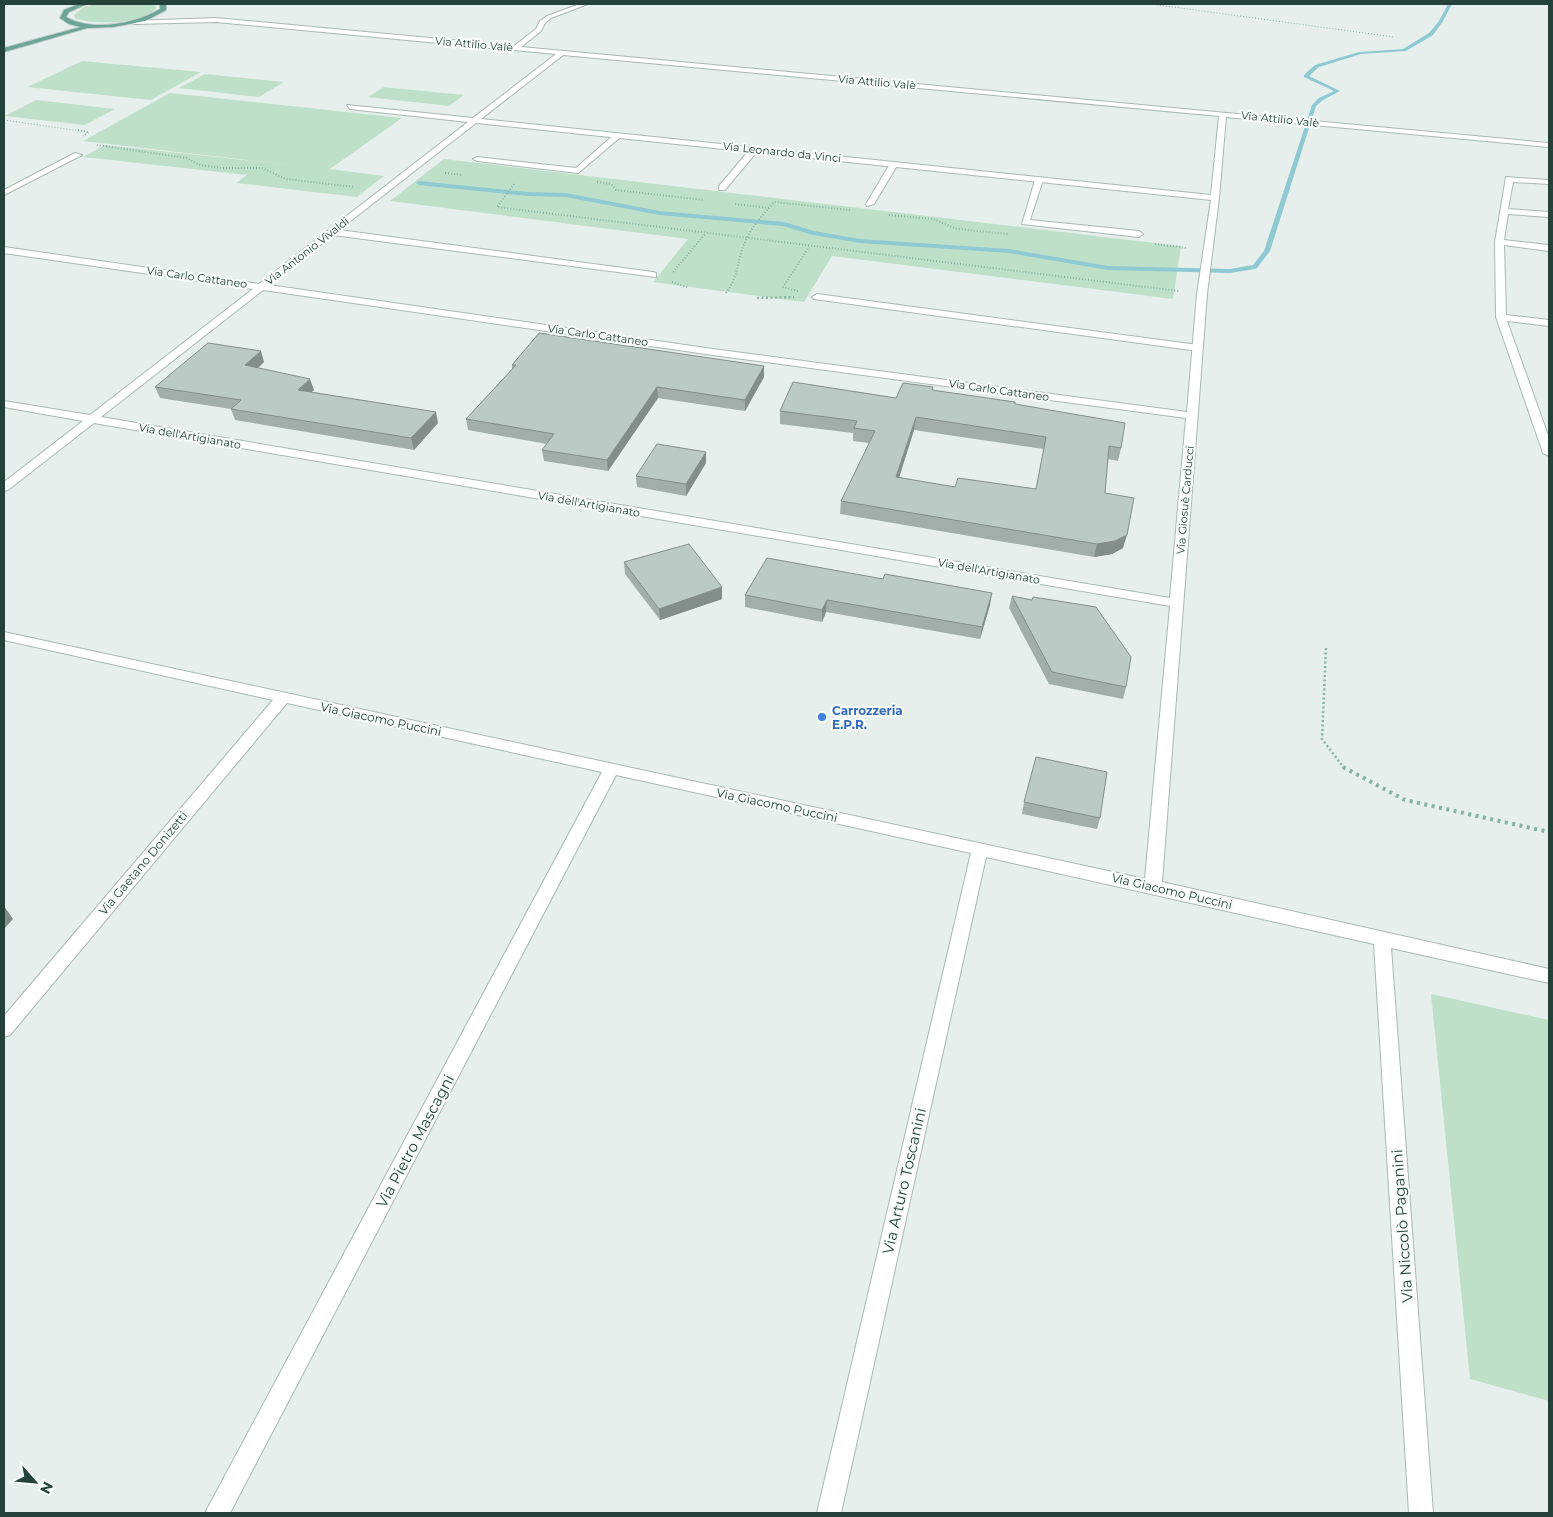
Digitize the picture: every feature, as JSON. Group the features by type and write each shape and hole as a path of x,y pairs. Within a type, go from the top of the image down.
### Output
{"main road":[{"path":"59,25 62,15 66,11 84,4"},
{"path":"22,43 98,26 134,22 155,15 164,5"},
{"path":"4,50 59,25 98,26"}],"street":[{"path":"515,48 541,28 542,22 549,17 585,4"},
{"path":"164,5 173,10"},
{"name":"Via Attilio Valè","path":"182,14 205,20"},
{"name":"Via Attilio Valè","path":"134,22 205,20 1549,145"},
{"name":"Via Antonio Vivaldi","path":"4,488 562,52"},
{"name":"Via Leonardo da Vinci","path":"350,107 1215,198"},
{"name":"Via Giosuè Carducci","path":"1153,887 1203,280 1215,198 1223,114"},
{"path":"477,159 578,171 619,135"},
{"path":"722,188 755,149"},
{"path":"4,193 78,154"},
{"path":"870,204 894,164"},
{"path":"1549,182 1508,179 1499,242 1501,317 1544,427 1549,453"},
{"path":"1039,180 1025,222 1139,234"},
{"path":"1504,211 1549,215"},
{"path":"331,232 653,275"},
{"path":"1499,242 1549,248"},
{"name":"Via Carlo Cattaneo","path":"4,250 730,354 1193,416"},
{"path":"817,297 1198,348"},
{"path":"1501,317 1549,323"},
{"name":"Via dell'Artigianato","path":"4,404 1175,603"},
{"name":"Via Giacomo Puccini","path":"4,636 1153,887 1549,976"},
{"name":"Via Gaetano Donizetti","path":"4,1029 282,698"},
{"name":"Via Pietro Mascagni","path":"217,1513 612,768"},
{"name":"Via Arturo Toscanini","path":"829,1513 980,849"},
{"name":"Via Niccolò Paganini","path":"1382,939 1421,1513"}],"path":[{"path":"1152,4 1394,37"},
{"path":"4,120 89,132 82,136"},
{"path":"93,144 187,158 199,165 221,168 262,168 286,179 385,190"},
{"path":"514,184 507,196 497,206 509,210 1202,294"},
{"path":"726,293 737,279 742,249 747,239 774,202 853,211"},
{"path":"883,214 933,219 957,229 1017,235"},
{"path":"653,275 676,272 705,234"},
{"path":"1149,243 1207,250"},
{"path":"809,247 783,287 817,297"},
{"path":"757,298 817,297"},
{"path":"1326,648 1322,739 1345,770 1405,800 1549,832"}],"green space":[{"path":"96,4 153,4 156,7 151,13 142,17 119,22 93,22 75,18 74,15 84,7"},
{"path":"82,61 201,72 151,100 27,87"},
{"path":"205,74 284,82 259,97 179,88"},
{"path":"384,87 464,95 449,106 368,97"},
{"path":"170,93 402,118 330,169 384,176 357,197 236,183 247,175 83,157 105,145 300,166 83,141"},
{"path":"36,100 115,109 85,125 5,116"},
{"path":"444,159 1181,246 1173,299 832,256 804,302 653,282 688,239 390,201"},
{"path":"1431,994 1549,1020 1549,1401 1470,1379"}],"building":[{"path":"539,333 764,366 745,400 657,387 607,460 542,450 554,434 466,419 516,365 512,365"},
{"path":"208,343 261,351 245,365 310,379 298,390 436,412 411,438 231,409 241,400 155,387"},
{"path":"793,382 896,398 903,383 933,387 932,390 1015,402 1015,404 1125,423 1121,448 1109,446 1105,493 1134,498 1127,535 1115,541 1097,544 841,501 875,431 854,428 857,421 780,411","holes":["916,417 1046,437 1036,489 958,478 955,487 896,477"]},
{"path":"657,444 706,452 686,484 636,476"},
{"path":"689,544 722,587 659,609 624,562"},
{"path":"767,558 883,579 885,574 992,593 982,627 827,600 822,610 745,595"},
{"path":"1012,596 1032,600 1033,597 1096,607 1131,657 1126,687 1052,672"},
{"path":"1036,757 1107,772 1100,818 1024,802"}],"waterway":[{"path":"419,183 528,194 566,195 659,213 784,224 813,233 860,241 1009,251 1108,268 1230,271 1255,267 1267,251 1314,105 1321,99 1338,91 1306,76 1317,66 1361,53 1404,50 1431,34 1450,4"}],"place":[{"name":"Carrozzeria E.P.R.","path":"822,717"}]}
